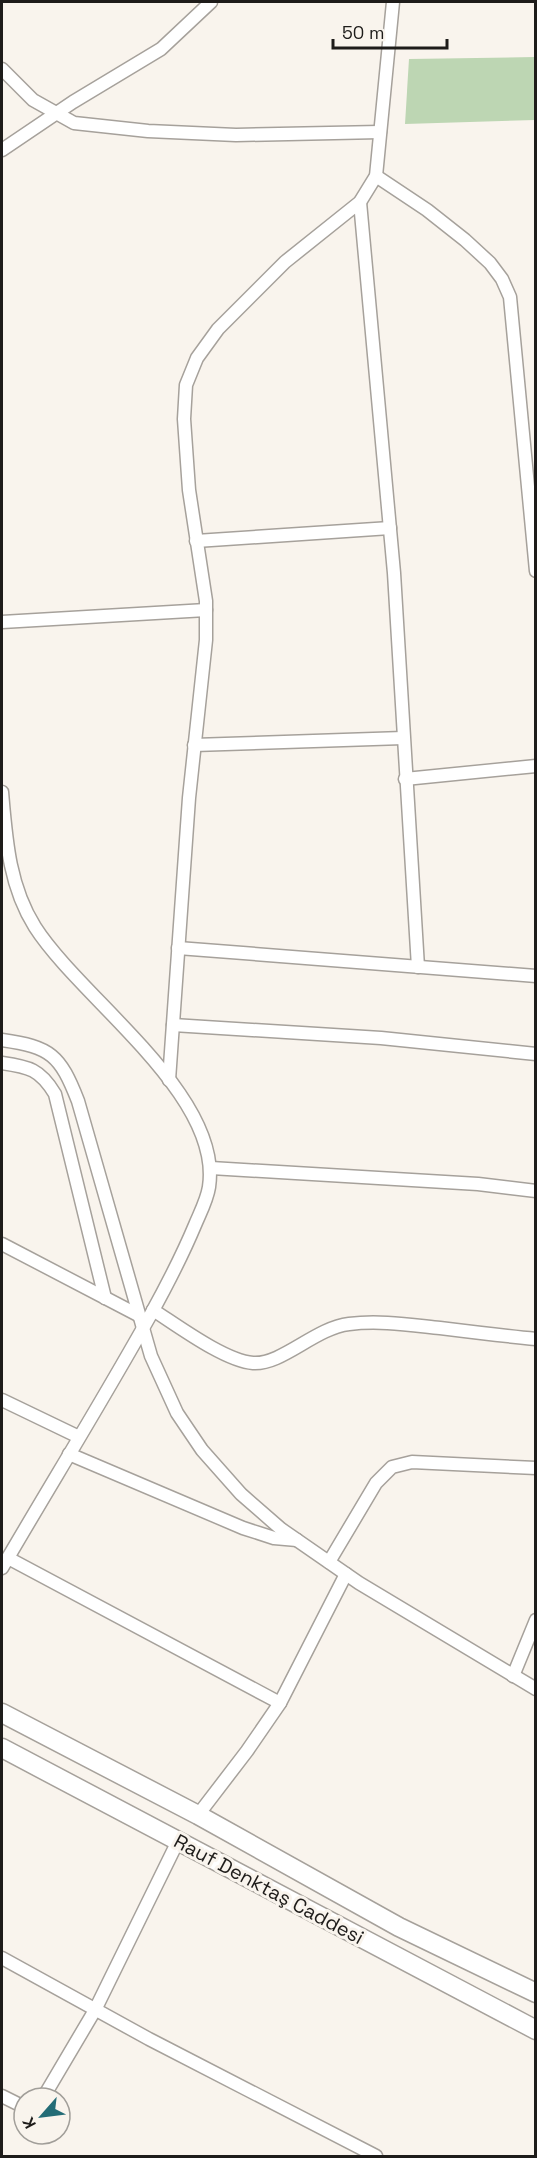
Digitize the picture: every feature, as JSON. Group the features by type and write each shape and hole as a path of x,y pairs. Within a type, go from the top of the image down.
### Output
{"main road":[{"name":"Rauf Denktaş Caddesi","path":"2,1713 198,1815 376,1916 536,1993"},
{"name":"Rauf Denktaş Caddesi","path":"2,1748 536,2030"}],"street":[{"path":"2,150 55,114 161,49 211,2"},
{"path":"169,1080 194,745 206,640 206,610 189,490 184,419 186,385 197,358 218,329 285,262 360,202 376,176 393,2"},
{"path":"2,69 33,100 74,123 148,131 236,135 380,132"},
{"path":"376,176 427,210 465,240 502,279 510,297 536,571"},
{"path":"360,202 390,528 418,967"},
{"path":"196,541 390,528"},
{"path":"2,622 206,610"},
{"path":"194,745 403,738"},
{"path":"405,779 536,766"},
{"path":"2,792 6,870 35,928 186,1101 199,1127 211,1168 209,1190 180,1261 5,1563 280,1702"},
{"path":"178,948 536,976"},
{"path":"173,1025 381,1038 536,1054"},
{"path":"2,1040 42,1048 58,1060 68,1074 78,1101 151,1356 177,1413 202,1450 241,1494 297,1540 346,1574 536,1689"},
{"path":"2,1064 32,1068 46,1079 55,1094 105,1298"},
{"path":"211,1168 478,1184 536,1191"},
{"path":"2,1244 138,1315"},
{"path":"153,1310 222,1352 254,1363 283,1354 330,1328 350,1324 401,1323 536,1339"},
{"path":"2,1400 79,1437"},
{"path":"69,1454 243,1528 274,1538 297,1540"},
{"path":"328,1562 376,1483 392,1467 412,1462 536,1468"},
{"path":"198,1815 247,1751 280,1702 346,1574"},
{"path":"513,1676 536,1620"},
{"path":"50,2086 95,2010 178,1841"},
{"path":"2,1958 95,2010 376,2157"}],"green space":[{"path":"535,57 535,120 405,124 409,59"}]}
